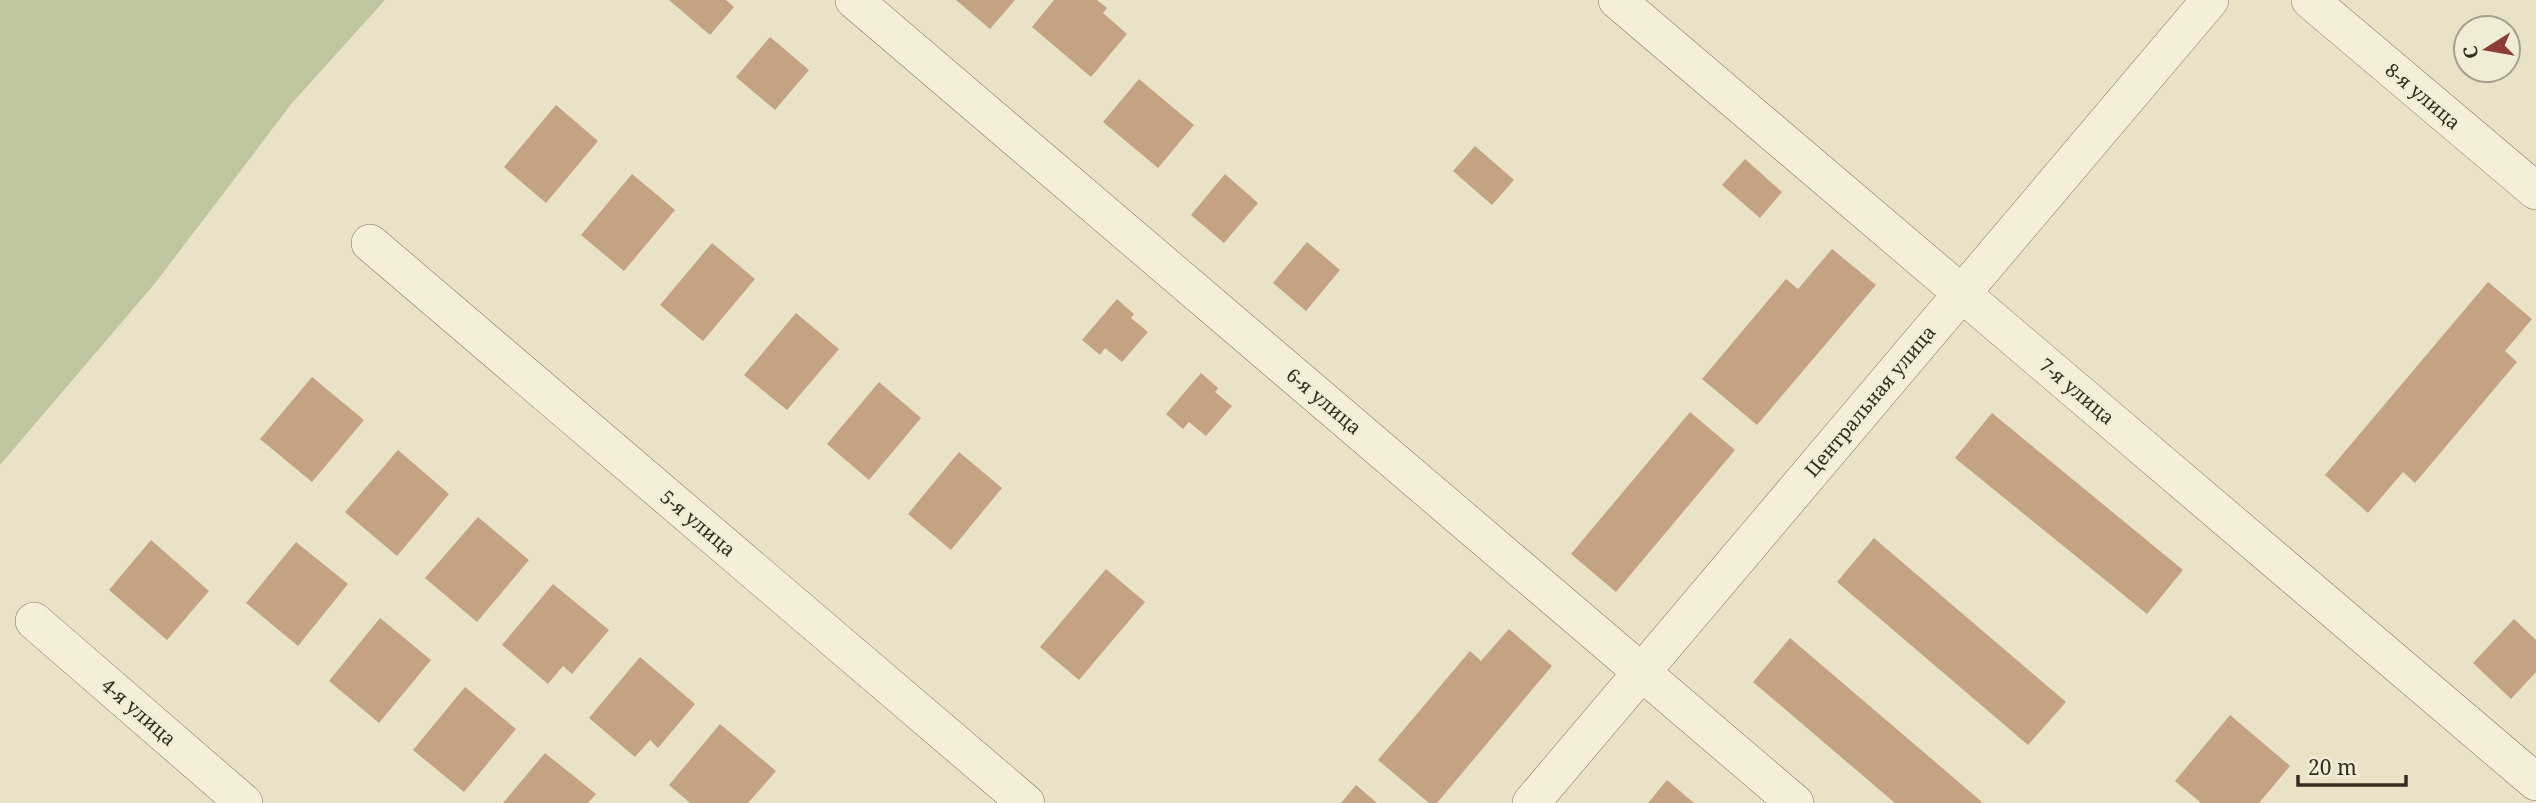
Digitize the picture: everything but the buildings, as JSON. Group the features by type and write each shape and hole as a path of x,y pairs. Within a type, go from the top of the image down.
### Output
{"street":[{"name":"6-я улица","path":"854,0 1794,803"},
{"name":"7-я улица","path":"1617,0 2536,782"},
{"name":"Центральная улица","path":"1531,803 2210,0"},
{"name":"8-я улица","path":"2311,0 2536,191"},
{"name":"5-я улица","path":"370,243 1026,803"},
{"name":"4-я улица","path":"34,621 244,803"}],"green space":[{"path":"0,0 385,0 292,103 156,282 0,465"}]}
